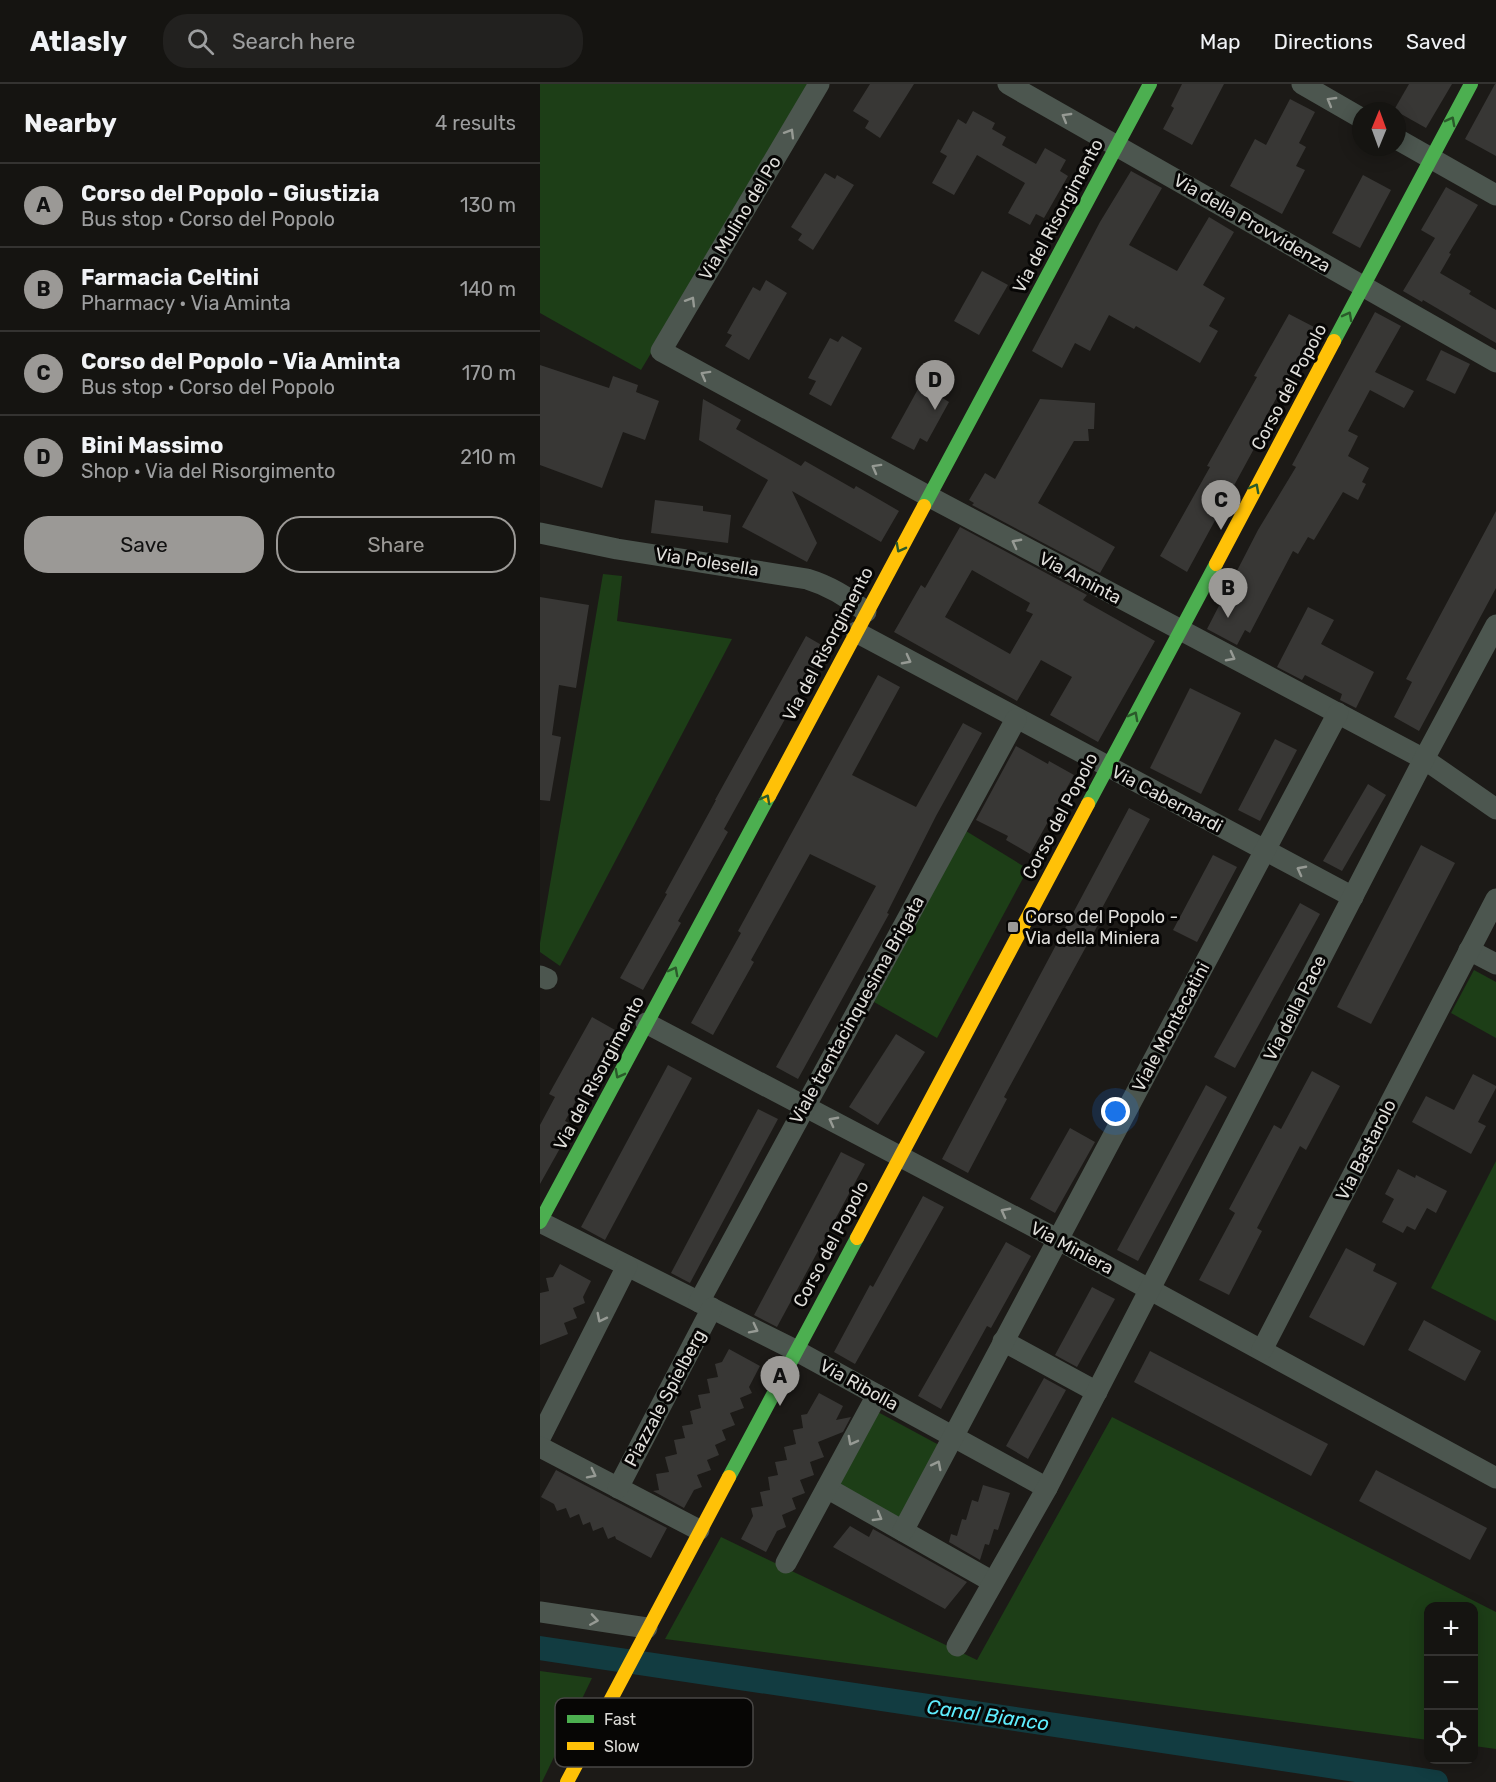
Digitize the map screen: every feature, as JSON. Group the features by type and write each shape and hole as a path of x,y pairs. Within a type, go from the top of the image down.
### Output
{"street":[{"name":"Via Mulino del Po","path":"661,351 819,84"},
{"name":"Via della Provvidenza","path":"1008,84 1496,362"},
{"name":"Via del Risorgimento","path":"540,1222 1150,84"},
{"path":"1302,84 1352,113"},
{"name":"Corso del Popolo","path":"611,1698 1471,84"},
{"path":"1406,144 1496,195"},
{"name":"Via Aminta","path":"661,351 928,496 1424,759 1496,809"},
{"name":"Via Polesella","path":"540,533 617,549 807,579 828,585 866,612"},
{"name":"Via della Pace","path":"957,1646 1047,1488 1424,759 1496,625"},
{"name":"Via Cabernardi","path":"856,632 1353,897"},
{"name":"Viale Montecatini","path":"903,1531 1338,713"},
{"name":"Viale trentacinquesima Brigata","path":"706,1305 805,1106 1016,718"},
{"name":"Via Bastarolo","path":"1262,1350 1496,899"},
{"path":"1469,950 1496,964"},
{"name":"Via Miniera","path":"646,1023 1057,1239 1496,1478"},
{"name":"Via Ribolla","path":"540,1222 795,1350 1047,1488"},
{"path":"540,1438 627,1266"},
{"name":"Piazzale Spielberg","path":"618,1488 706,1305"},
{"path":"1003,1341 1097,1392"},
{"path":"786,1563 877,1395"},
{"name":"Piazzale Spielberg","path":"540,1447 699,1530"},
{"path":"827,1488 993,1582"},
{"path":"540,1611 646,1630"},
{"name":"Corso del Popolo","path":"567,1782 575,1767"}],"green space":[{"path":"540,84 811,84 641,370 540,313"},
{"path":"603,574 622,576 617,621 732,639 560,966 540,952 540,943"},
{"path":"966,831 1028,869 937,1038 874,1002"},
{"path":"1474,970 1496,982 1496,1038 1451,1013"},
{"path":"1496,1161 1496,1321 1431,1288"},
{"path":"876,1411 939,1445 899,1519 836,1485"},
{"path":"1112,1417 1476,1602 1424,1602 1424,1739 665,1639 721,1537 977,1660"},
{"path":"1478,1603 1496,1612 1496,1749 1478,1747"},
{"path":"540,1671 592,1678 582,1698 555,1698 555,1755 540,1782"}],"building":[{"path":"870,84 914,84 880,138 865,128 869,121 853,111"},
{"path":"1182,84 1224,84 1192,145 1163,129 1174,108 1171,106"},
{"path":"1409,84 1452,84 1426,128 1406,117 1406,102 1399,102"},
{"path":"1496,84 1496,156 1465,139"},
{"path":"1290,99 1315,112 1299,143 1306,147 1296,166 1305,170 1282,214 1230,186 1255,139 1266,145"},
{"path":"973,111 995,123 992,129 1006,137 1002,145 1036,164 1045,148 1066,160 1060,171 1068,176 1044,218 1036,214 1030,225 1008,213 1025,183 977,155 954,195 932,183 947,156 940,152 958,119 966,124"},
{"path":"1131,171 1162,188 1129,245 1177,271 1209,217 1234,232 1203,285 1225,298 1209,326 1218,331 1200,363 1136,326 1134,329 1109,315 1090,351 1075,343 1062,368 1032,351 1100,222"},
{"path":"825,173 835,179 837,175 854,185 813,250 798,240 802,234 791,227"},
{"path":"1363,175 1391,190 1360,248 1332,233"},
{"path":"1446,187 1478,205 1449,253 1451,254 1440,273 1471,291 1469,294 1496,310 1496,343 1423,300 1422,302 1403,291 1435,238 1421,230"},
{"path":"982,271 1008,285 979,335 954,321"},
{"path":"766,280 787,293 749,360 725,346 732,335 727,333 753,287 760,291"},
{"path":"1375,312 1401,326 1375,372 1414,391 1404,408 1370,390 1348,431 1358,436 1348,456 1369,468 1362,482 1366,484 1358,500 1343,492 1314,540 1308,537 1298,554 1293,551 1250,633 1245,630 1237,645 1207,629 1258,530 1296,467 1292,465"},
{"path":"1289,314 1316,328 1264,420 1268,423 1187,572 1160,556 1210,467 1207,466"},
{"path":"842,336 862,348 831,406 809,394 816,381 808,378 830,338 838,342"},
{"path":"1441,350 1470,364 1455,394 1426,380"},
{"path":"540,365 609,388 613,376 638,385 636,392 659,401 645,440 623,432 602,488 540,465"},
{"path":"923,380 944,391 941,397 949,402 927,442 920,438 914,450 891,438"},
{"path":"703,399 741,420 736,429 801,466 805,461 854,489 856,486 899,511 881,542 792,491 817,543 807,562 742,527 768,480 699,440"},
{"path":"1040,399 1095,403 1094,429 1088,429 1089,441 1074,441 1038,503 1115,547 1100,573 972,505 974,503 969,500 985,473 995,479"},
{"path":"655,500 703,506 703,511 731,515 728,543 651,533"},
{"path":"1496,511 1496,588 1419,731 1394,717 1412,682 1406,679"},
{"path":"960,527 1087,595 1083,600 1155,641 1098,742 1050,715 1072,677 1041,660 1017,701 894,632 921,585 925,588","holes":["972,570 1030,603 1026,611 1033,614 1010,654 945,617"]},
{"path":"540,597 589,605 576,688 559,685 552,735 561,737 550,801 540,800"},
{"path":"1308,607 1334,620 1321,644 1374,672 1356,708 1340,700 1342,694 1305,675 1302,680 1277,667"},
{"path":"806,636 825,647 724,829 728,832 678,921 681,923 643,990 620,978"},
{"path":"878,675 900,687 852,775 916,807 963,723 982,733 936,816 887,913 889,914 798,1079 776,1067 876,886 810,854 751,960 754,962 713,1035 691,1023 741,933 738,931"},
{"path":"1190,688 1241,713 1201,794 1150,768"},
{"path":"1275,739 1297,750 1260,821 1238,810"},
{"path":"1016,746 1074,775 1030,854 1006,840 1008,836 976,820"},
{"path":"1368,784 1386,795 1342,871 1323,861"},
{"path":"1129,808 1150,819 1101,910 1105,912 1004,1097 1007,1099 968,1173 942,1159"},
{"path":"1421,845 1455,863 1371,1024 1337,1007"},
{"path":"1213,855 1237,867 1197,942 1173,930"},
{"path":"1300,903 1320,914 1235,1068 1214,1057"},
{"path":"592,1017 615,1030 565,1121 573,1125 540,1184 540,1125 555,1097 549,1094"},
{"path":"896,1034 925,1052 878,1125 849,1107"},
{"path":"668,1065 692,1078 605,1240 581,1227"},
{"path":"1312,1071 1340,1086 1306,1150 1300,1146 1257,1228 1262,1231 1229,1295 1199,1280 1235,1213 1229,1209 1274,1125 1281,1129"},
{"path":"1473,1074 1496,1088 1478,1122 1486,1126 1471,1154 1412,1122 1426,1096 1454,1110"},
{"path":"1206,1085 1227,1097 1138,1261 1117,1250"},
{"path":"758,1109 778,1119 690,1283 671,1273"},
{"path":"1070,1128 1095,1142 1055,1213 1030,1199"},
{"path":"841,1152 865,1164 777,1327 754,1315"},
{"path":"1398,1169 1415,1178 1416,1175 1447,1191 1436,1213 1427,1208 1415,1230 1407,1226 1403,1233 1382,1222 1394,1199 1385,1194"},
{"path":"923,1196 944,1207 855,1364 834,1352 870,1285 873,1287"},
{"path":"1006,1242 1031,1256 991,1328 987,1326 941,1409 918,1396"},
{"path":"1346,1248 1376,1264 1373,1271 1397,1283 1364,1346 1309,1317"},
{"path":"560,1264 591,1281 583,1297 585,1303 573,1308 577,1318 564,1323 568,1334 540,1345 540,1293 549,1291 546,1278 553,1277"},
{"path":"1092,1287 1115,1299 1077,1367 1055,1355"},
{"path":"1424,1320 1481,1351 1465,1381 1408,1350"},
{"path":"729,1349 760,1366 749,1387 752,1393 740,1398 744,1408 730,1413 735,1425 722,1430 726,1440 715,1445 719,1455 707,1460 711,1470 697,1475 702,1487 694,1490 684,1508 653,1491 659,1490 656,1474 669,1472 665,1457 677,1454 674,1440 685,1438 682,1426 693,1424 690,1411 701,1408 698,1395 710,1393 707,1379 718,1377 715,1364 722,1362"},
{"path":"1150,1351 1328,1444 1311,1476 1134,1382"},
{"path":"1044,1378 1066,1390 1028,1459 1006,1446"},
{"path":"819,1393 843,1406 836,1420 851,1417 843,1432 818,1442 824,1457 810,1462 814,1475 800,1480 805,1493 792,1498 796,1509 782,1515 786,1527 777,1531 766,1552 741,1539 753,1516 751,1508 763,1506 760,1492 770,1490 768,1477 778,1475 775,1462 787,1460 784,1447 796,1444 793,1430 803,1428 801,1415 807,1414"},
{"path":"556,1470 667,1528 651,1558 616,1539 615,1536 608,1539 603,1527 593,1531 590,1522 583,1525 579,1514 570,1518 566,1508 557,1511 554,1504 541,1497"},
{"path":"1376,1470 1487,1528 1470,1560 1359,1501"},
{"path":"983,1485 1010,1493 998,1530 994,1529 989,1545 985,1544 980,1560 949,1542 951,1534 957,1536 962,1519 966,1520 972,1500 978,1502"},
{"path":"850,1526 869,1537 873,1529 967,1582 945,1609 833,1547"}],"waterway":[{"name":"Canal Bianco","path":"540,1648 1436,1782"}],"traffic: fast":[{"path":"924,506 1150,84"},
{"path":"1334,341 1471,84"},
{"path":"1088,804 1216,564"},
{"path":"540,1222 769,796"},
{"path":"729,1477 857,1238"}],"traffic: slow":[{"path":"1216,564 1334,341"},
{"path":"769,796 924,506"},
{"path":"857,1238 1088,804"},
{"path":"612,1698 729,1477"},
{"path":"567,1782 575,1767"}],"place":[{"name":"Bini Massimo","path":"935,410"},
{"name":"Corso del Popolo - Via Aminta","path":"1221,530"},
{"name":"Farmacia Celtini","path":"1228,618"},
{"name":"Corso del Popolo - Via della Miniera","path":"1013,927"},
{"name":"Corso del Popolo - Giustizia","path":"780,1406"}]}
